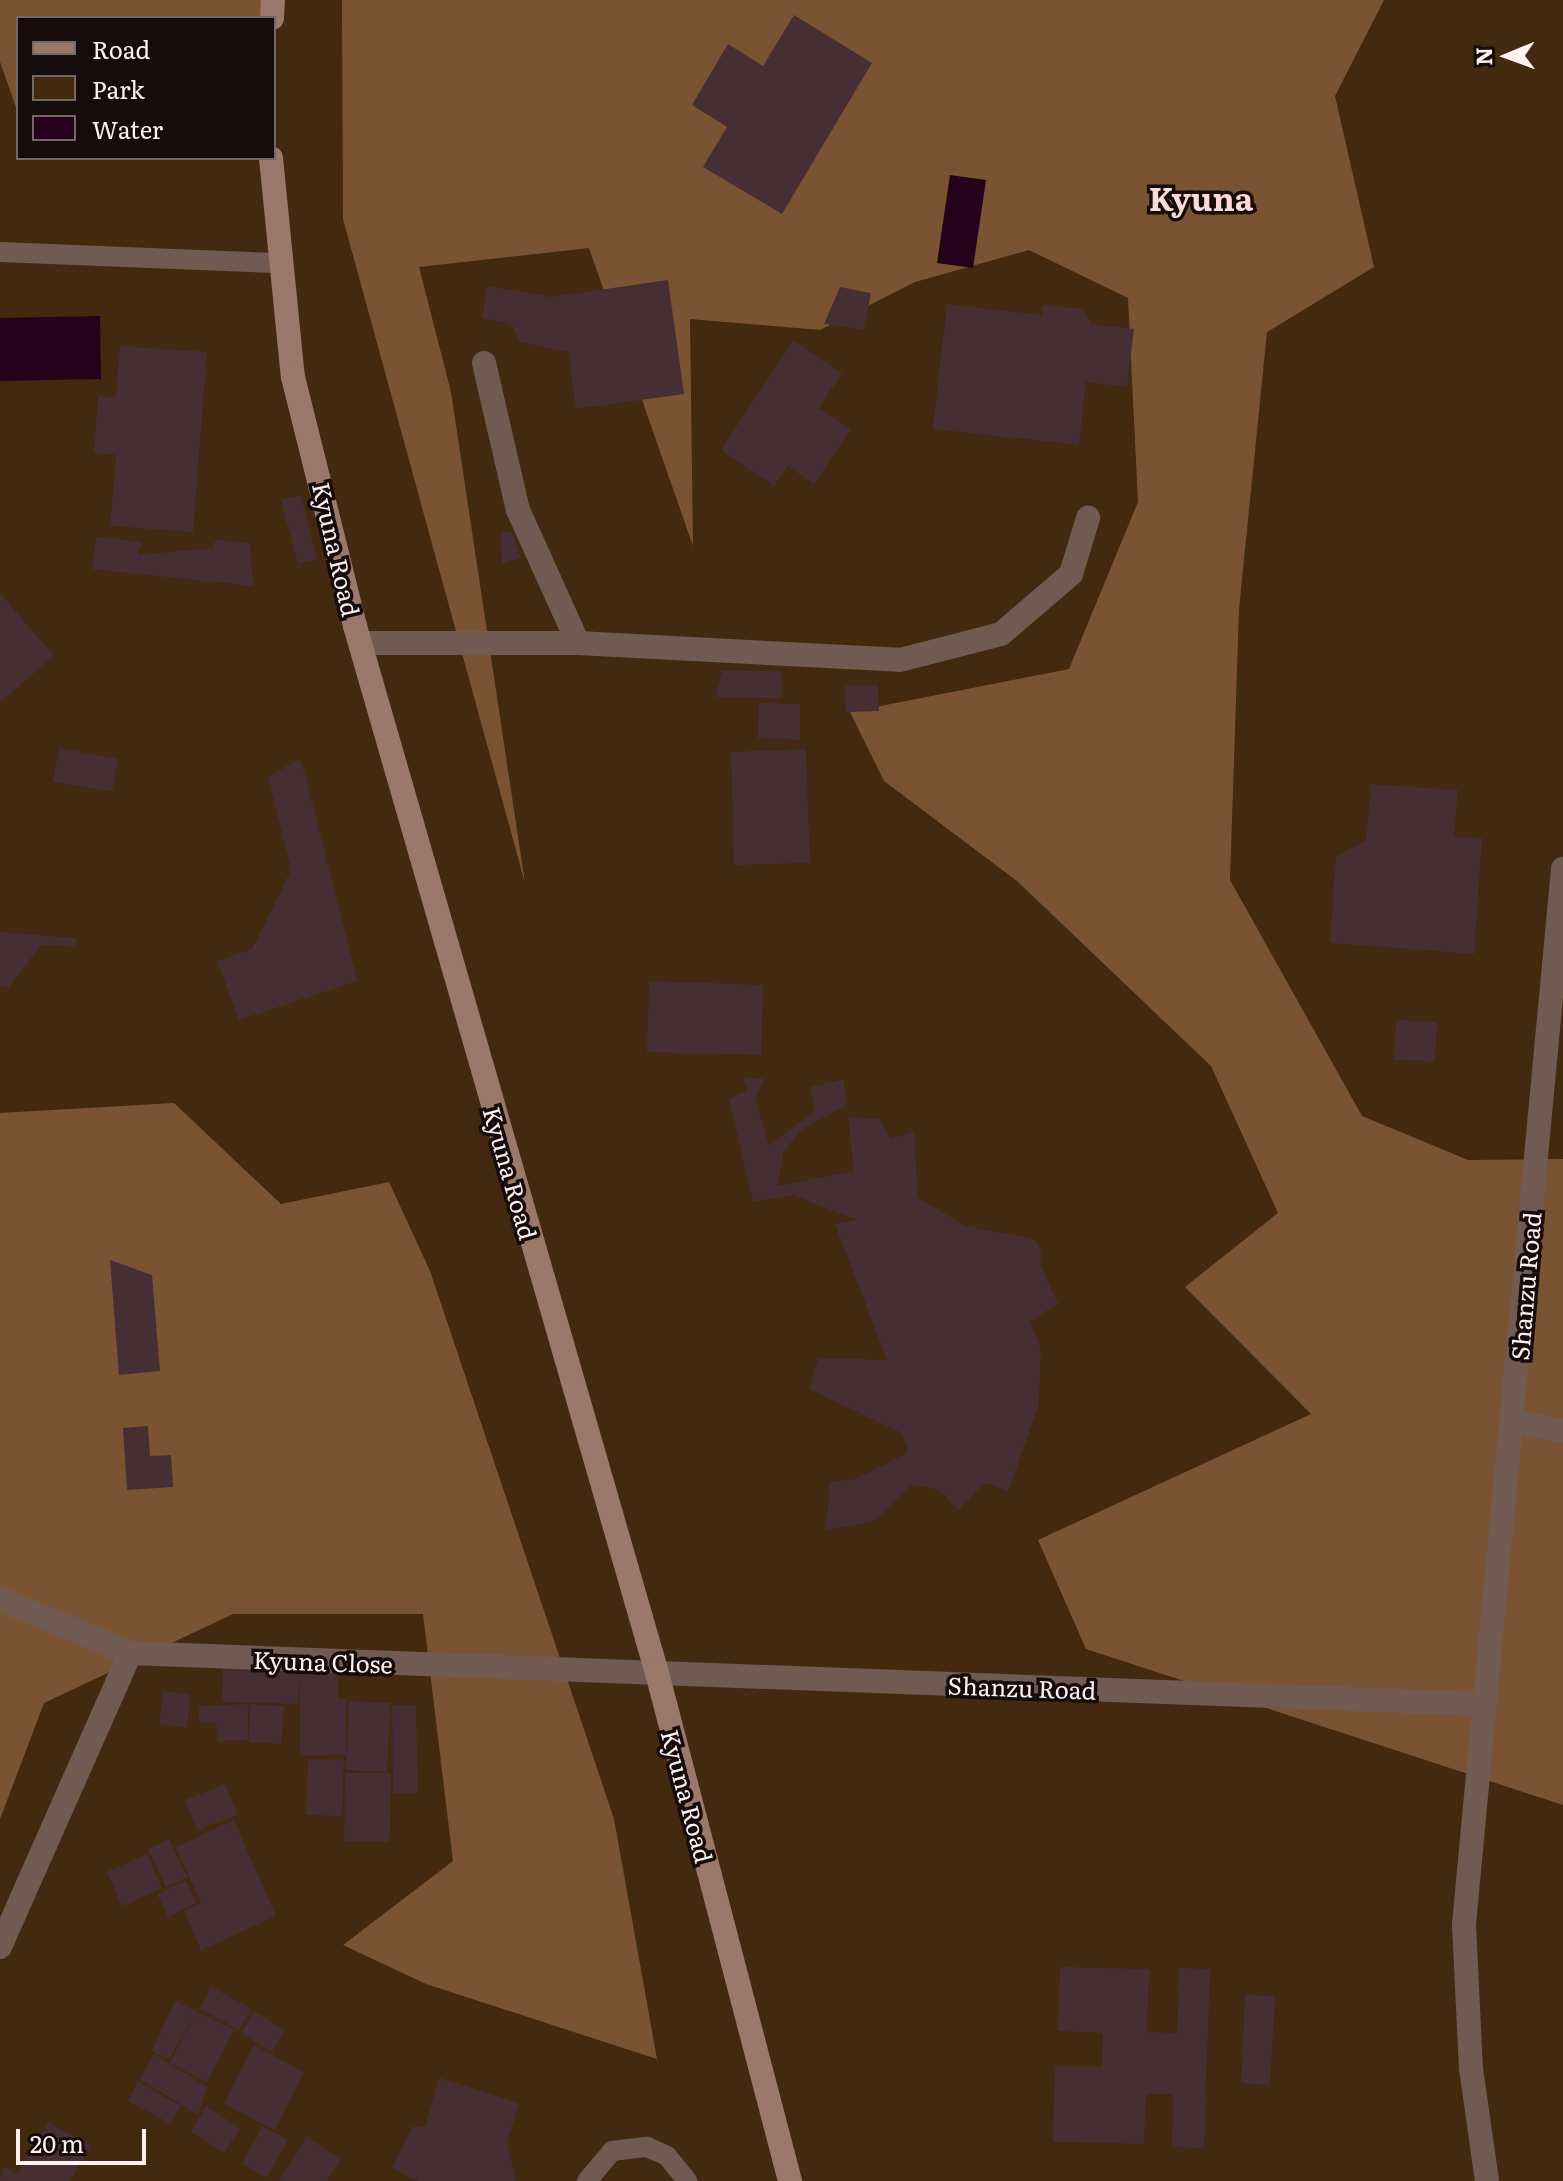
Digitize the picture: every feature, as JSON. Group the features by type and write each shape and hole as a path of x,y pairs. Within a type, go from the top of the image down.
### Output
{"main road":[{"name":"Kyuna Road","path":"271,160 276,263 293,377 360,643 657,1673 790,2181"}],"street":[{"path":"484,363 518,510 578,643"},
{"path":"360,643 578,643 900,660 1001,634 1071,574 1088,518"},
{"name":"Shanzu Road","path":"1487,2181 1471,2069 1464,1924 1563,869"},
{"path":"1513,1421 1563,1431"},
{"name":"Kyuna Close","path":"0,1599 130,1653 657,1673"},
{"path":"0,1947 130,1653"},
{"name":"Shanzu Road","path":"657,1673 1484,1704"}],"lane":[{"path":"0,252 276,263"},
{"path":"587,2181 612,2151 647,2147 667,2156 687,2181"}],"green space":[{"path":"0,0 1563,0 1563,2181 0,2181"}],"shaded area":[{"path":"0,0 281,0 265,16 16,16 16,107 0,62"},
{"path":"342,0 1384,0 1335,96 1374,267 1267,332 1239,609 1230,880 1362,1116 1468,1160 1563,1159 1563,1805 1086,1649 1038,1540 1311,1414 1185,1287 1278,1213 1211,1066 1017,881 884,781 850,712 1069,669 1138,502 1128,298 1029,250 915,282 820,330 690,319 693,546 589,248 419,267 451,392 525,883 343,219"},
{"path":"174,1103 281,1204 389,1182 430,1271 614,1819 657,2059 426,1984 343,1945 453,1861 423,1614 233,1614 44,1703 0,1819 0,1113"}],"water":[{"path":"950,175 986,180 973,268 937,263"},
{"path":"100,316 101,379 0,381 0,318"}],"building":[{"path":"794,15 872,63 782,214 703,167 727,127 692,105 728,44 763,66"},
{"path":"668,280 684,394 576,409 568,352 520,342 511,324 482,318 487,286 551,297"},
{"path":"840,287 871,293 864,330 824,324"},
{"path":"947,304 1042,315 1043,305 1083,309 1091,324 1134,329 1127,387 1086,382 1079,445 933,429"},
{"path":"793,340 842,373 819,408 851,429 814,484 788,466 774,486 721,450"},
{"path":"120,346 207,352 193,532 110,526 116,455 94,453 98,396 116,397"},
{"path":"301,495 317,560 298,564 281,500"},
{"path":"501,532 512,532 521,558 502,564"},
{"path":"96,537 143,542 137,555 212,548 216,540 250,543 253,586 92,569"},
{"path":"0,593 54,656 0,702"},
{"path":"722,671 781,671 782,698 715,697"},
{"path":"845,685 878,685 879,711 846,712"},
{"path":"759,703 800,704 800,740 758,738"},
{"path":"59,748 118,759 112,792 53,782"},
{"path":"806,749 810,863 734,865 731,752"},
{"path":"301,758 357,981 239,1020 217,961 252,949 291,870 268,777"},
{"path":"1371,784 1458,790 1454,837 1482,838 1474,954 1330,943 1336,856 1366,841"},
{"path":"0,932 76,938 75,947 41,945 9,987 0,986"},
{"path":"649,981 763,985 761,1055 647,1052"},
{"path":"1396,1020 1437,1022 1435,1061 1394,1060"},
{"path":"743,1077 764,1079 755,1098 769,1146 815,1110 810,1087 844,1079 846,1106 802,1129 784,1151 777,1186 854,1171 848,1117 879,1119 891,1138 914,1132 918,1198 966,1226 1034,1239 1042,1251 1040,1264 1058,1304 1030,1321 1041,1350 1039,1404 1008,1492 986,1483 958,1510 940,1490 912,1485 874,1521 826,1530 830,1482 856,1479 908,1452 902,1433 810,1389 818,1358 887,1360 835,1224 857,1220 793,1195 753,1202 729,1099 747,1090"},
{"path":"110,1260 152,1275 160,1371 119,1375"},
{"path":"148,1426 150,1456 171,1455 173,1487 127,1490 123,1428"},
{"path":"223,1666 338,1670 338,1699 346,1699 346,1755 300,1755 300,1678 298,1704 222,1702"},
{"path":"163,1691 191,1694 187,1728 159,1724"},
{"path":"349,1701 390,1703 387,1772 346,1770"},
{"path":"248,1704 248,1740 217,1741 216,1723 199,1723 198,1706"},
{"path":"250,1704 284,1706 281,1744 249,1742"},
{"path":"392,1705 416,1705 418,1793 393,1794"},
{"path":"308,1759 344,1760 342,1816 306,1815"},
{"path":"345,1773 391,1773 390,1842 344,1842"},
{"path":"225,1784 238,1815 197,1830 185,1800"},
{"path":"234,1820 276,1916 201,1950 184,1910 201,1903 176,1847"},
{"path":"169,1839 187,1877 166,1887 148,1849"},
{"path":"147,1854 162,1888 122,1906 107,1872"},
{"path":"186,1881 196,1903 168,1917 157,1894"},
{"path":"1060,1967 1149,1969 1147,2032 1177,2033 1179,1968 1210,1969 1204,2148 1172,2147 1173,2094 1146,2094 1144,2144 1053,2142 1055,2066 1102,2067 1103,2033 1058,2031"},
{"path":"211,1987 251,2008 239,2030 200,2009"},
{"path":"1245,1995 1275,1996 1270,2085 1241,2083"},
{"path":"175,2001 234,2030 207,2082 170,2063 194,2016 169,2059 152,2051"},
{"path":"254,2011 285,2030 272,2052 241,2033"},
{"path":"254,2045 304,2072 275,2130 224,2103"},
{"path":"154,2054 207,2087 198,2115 140,2079"},
{"path":"439,2078 519,2103 507,2142 516,2181 418,2181 392,2168 412,2127 425,2127"},
{"path":"138,2082 181,2106 171,2124 128,2101"},
{"path":"206,2106 240,2128 224,2153 191,2132"},
{"path":"48,2122 90,2146 70,2181 0,2181 3,2166 18,2174"},
{"path":"262,2126 288,2140 267,2178 242,2164"},
{"path":"307,2137 341,2159 327,2181 279,2181"}],"district":[{"name":"Kyuna","path":"1201,197"}]}
